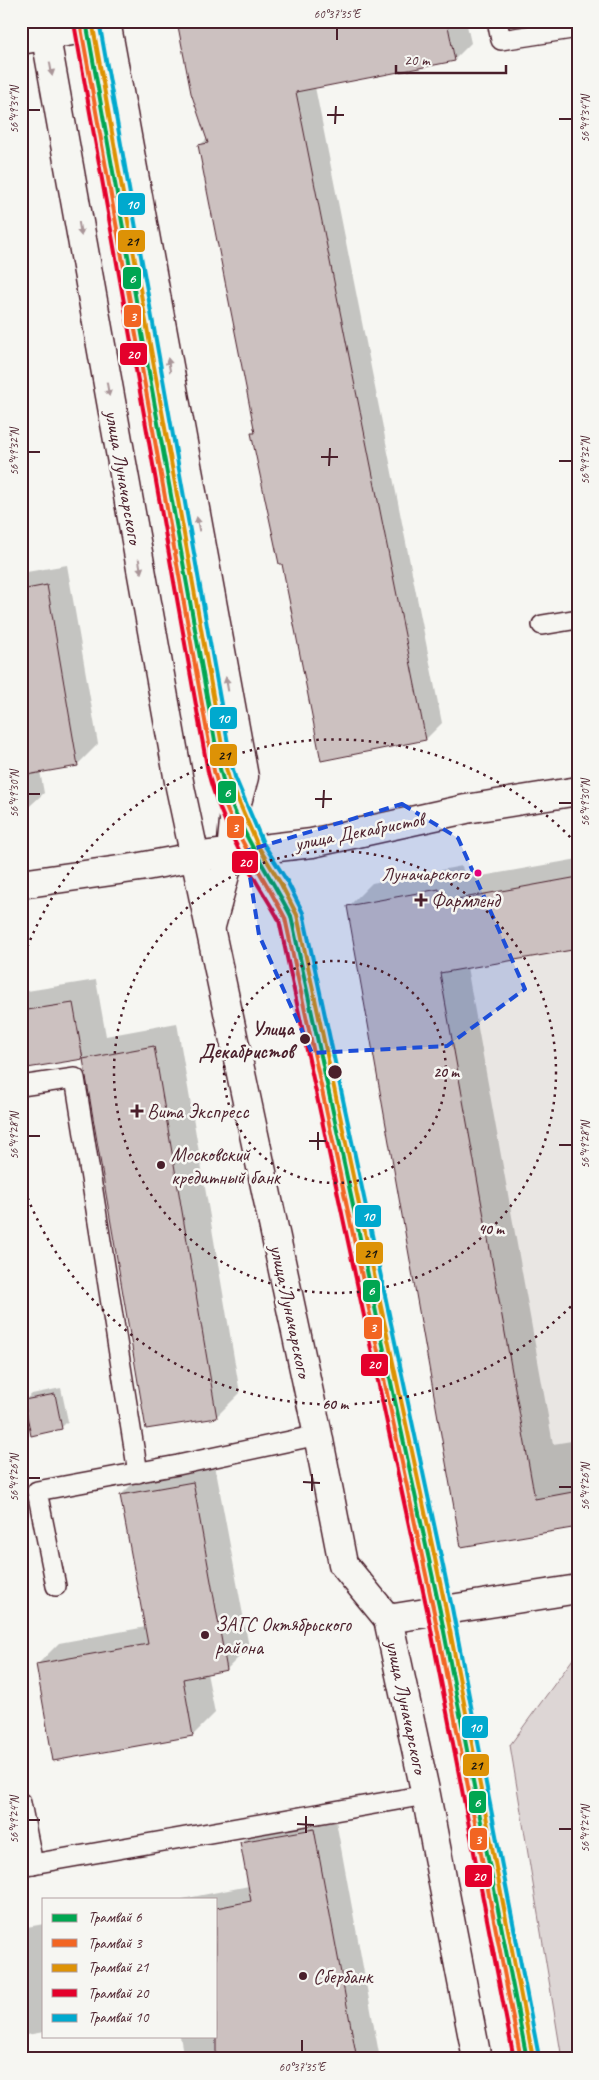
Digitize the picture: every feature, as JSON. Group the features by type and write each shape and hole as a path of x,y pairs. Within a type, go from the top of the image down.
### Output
{"main road":[{"path":"36,32 106,23"},
{"name":"улица Луначарского","path":"106,23 244,777 235,810 231,853 209,931"},
{"name":"улица Луначарского","path":"36,32 194,857 318,1435 343,1564 388,1619 426,1795 477,2059"},
{"name":"улица Декабристов","path":"21,884 140,867 194,857 312,843 466,809 578,791"},
{"path":"388,1619 578,1589"}],"lane":[{"path":"497,21 501,40 578,28"},
{"path":"542,625 578,619"},
{"path":"21,1086 75,1078 138,1473"},
{"path":"56,1586 37,1491 138,1473 318,1435"},
{"path":"21,1803 27,1865 426,1795"}],"highlighted area":[{"path":"402,804 458,838 525,989 447,1046 312,1053 259,935 246,851"}],"shaded area":[{"path":"578,886 578,1499 495,1512 394,918"},
{"path":"578,1652 578,2059 562,2059 510,1745"}],"building":[{"path":"177,21 447,21 455,61 296,92 426,740 321,761 282,564 279,564 251,433 255,433 198,145 208,143 191,93"},
{"path":"47,585 78,766 21,776 21,590"},
{"path":"578,877 578,949 440,973 535,1499 578,1491 578,1527 461,1547 347,906 439,889 441,902"},
{"path":"73,1003 83,1059 21,1069 21,1011"},
{"path":"154,1046 217,1418 146,1429 83,1059"},
{"path":"55,1394 62,1429 31,1436 24,1400"},
{"path":"193,1482 227,1670 183,1679 193,1736 53,1761 36,1664 148,1644 120,1495"},
{"name":"Сбербанк","path":"314,1829 357,2059 216,2059 216,2038 218,2038 218,1908 251,1901 240,1842"}],"tram line":[{"name":"6","path":"86,21 220,769 233,808 291,916 440,1611 527,2059"},
{"name":"21","path":"92,21 226,768 258,846 297,915 446,1610 533,2058"},
{"name":"10","path":"99,21 232,766 263,843 287,881 303,913 452,1608 539,2057"},
{"name":"3","path":"80,22 214,771 227,810 285,918 434,1612 521,2059"},
{"name":"20","path":"74,23 208,772 218,804 231,835 279,920 428,1614 514,2059"}],"place":[{"name":"Луначарского","path":"478,873"},
{"name":"Фармленд","path":"421,900"},
{"name":"Улица Декабристов","path":"305,1039"},
{"name":"Вита Экспресс","path":"137,1111"},
{"name":"Московский кредитный банк","path":"161,1165"},
{"name":"ЗАГС Октябрьского района","path":"205,1635"},
{"name":"Сбербанк","path":"303,1976"}]}
